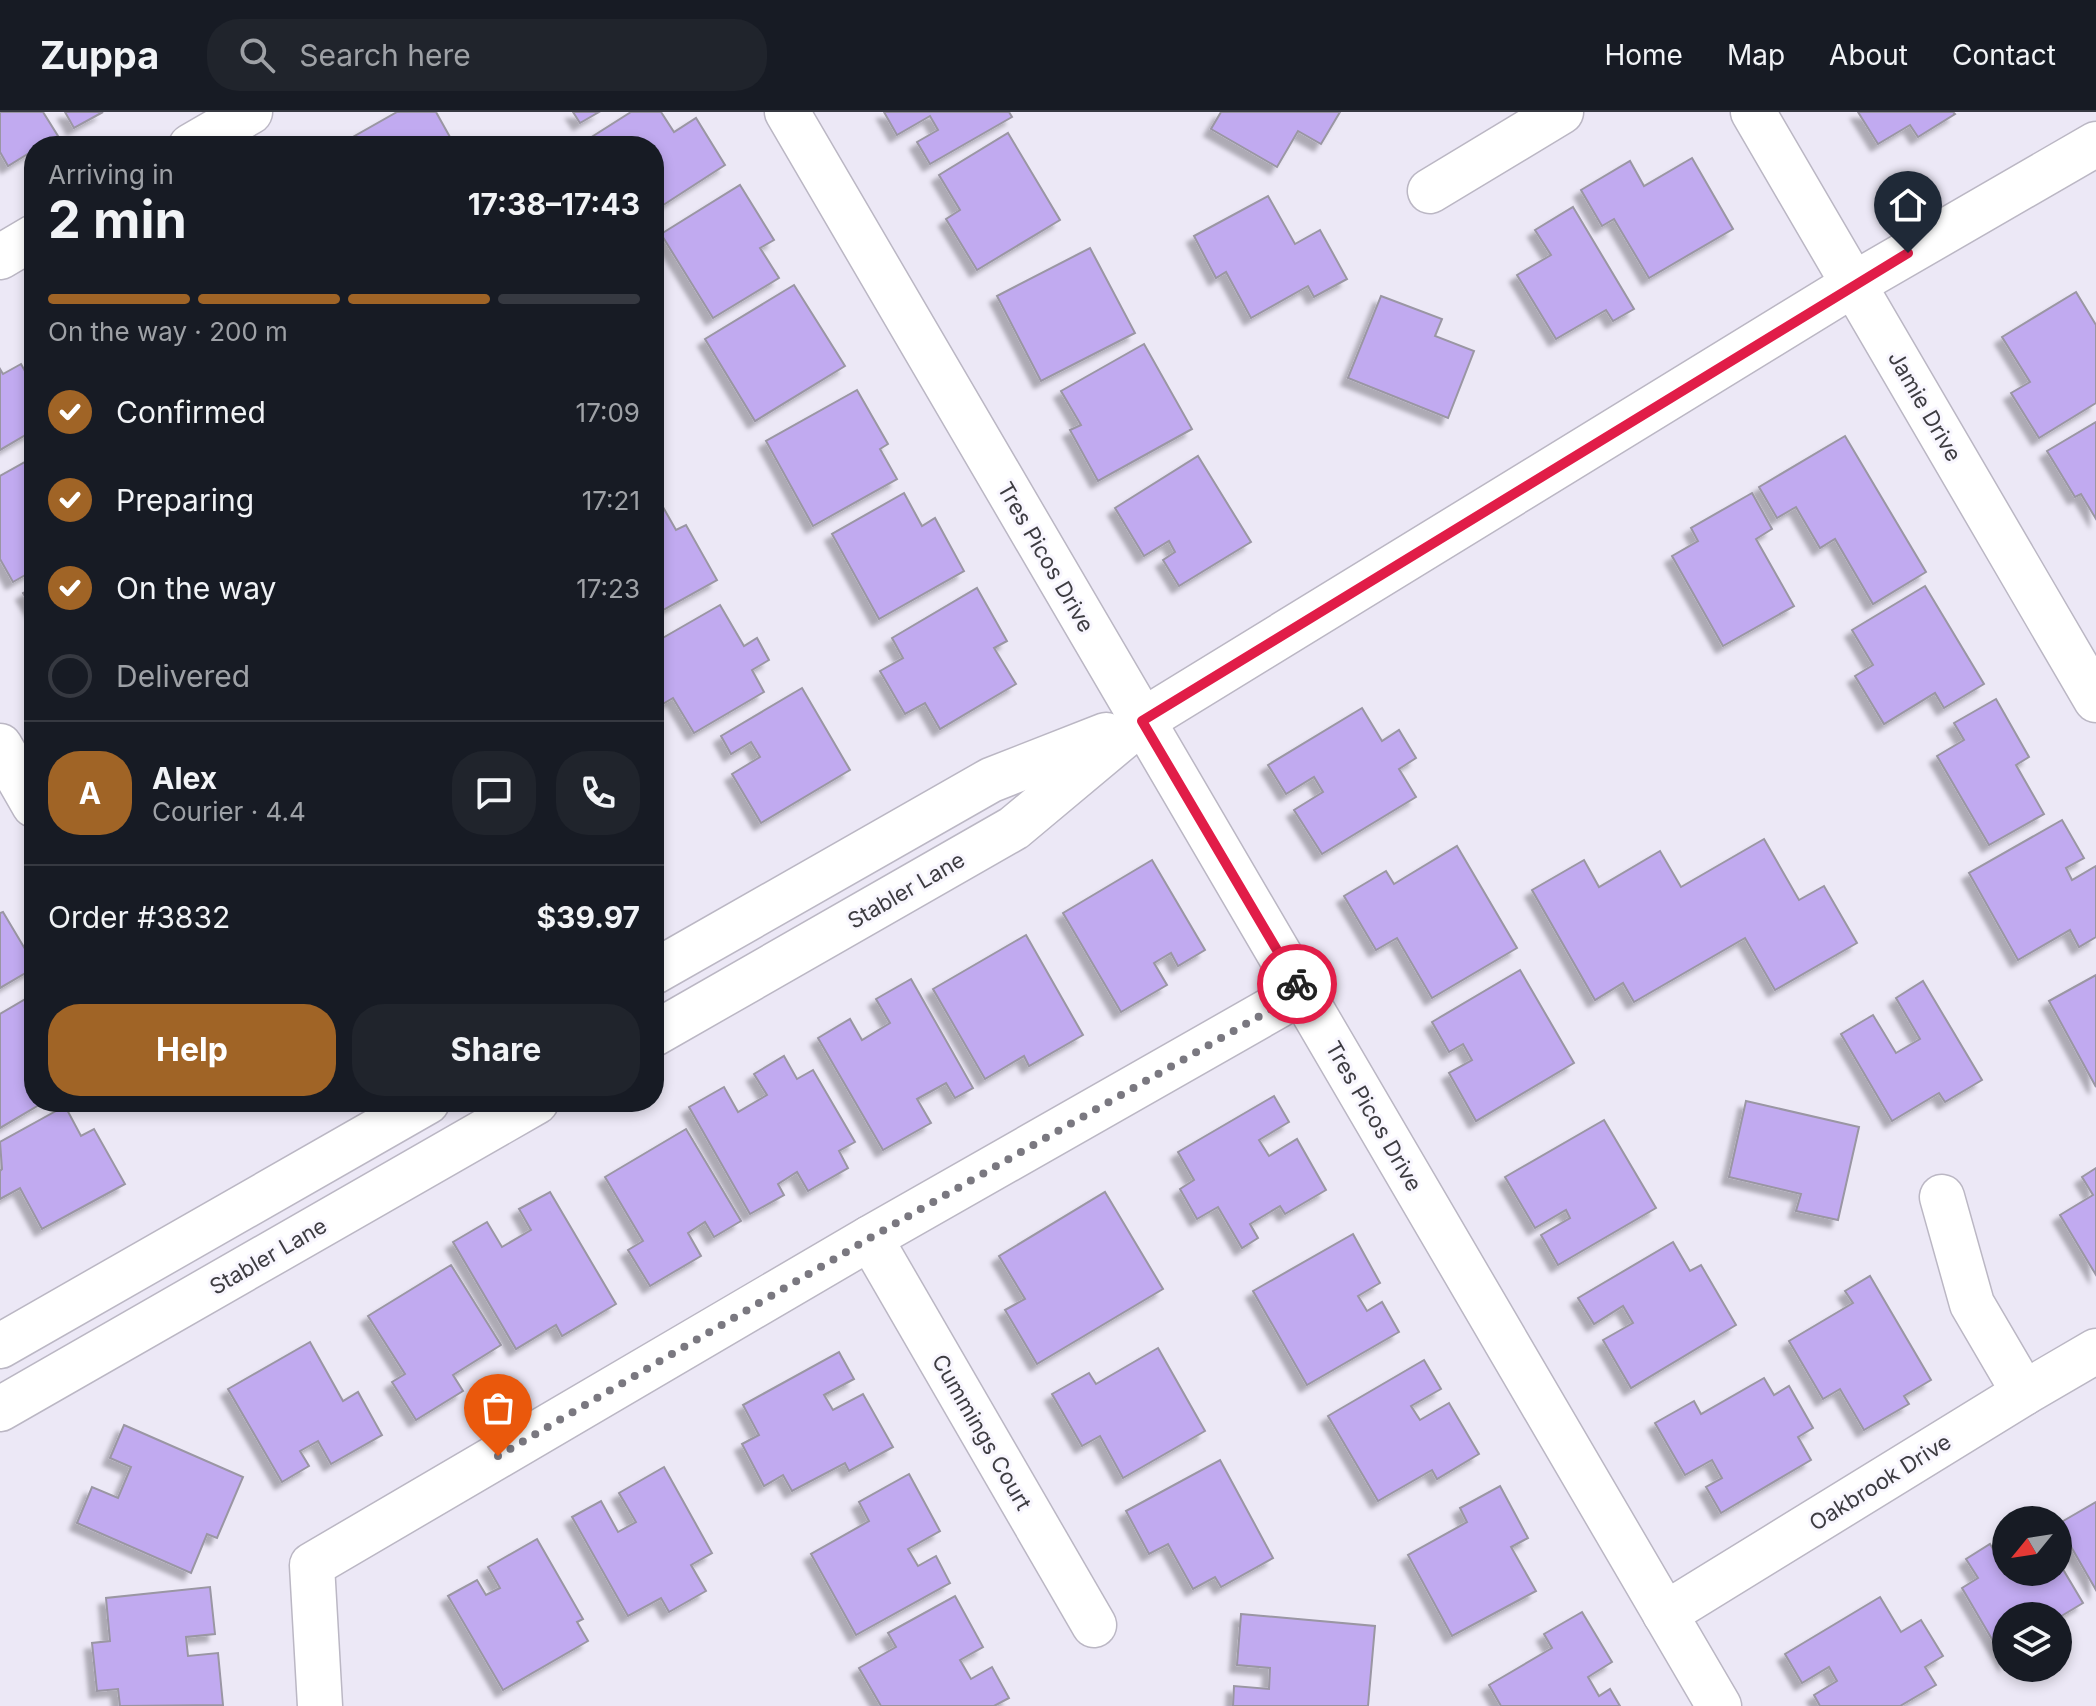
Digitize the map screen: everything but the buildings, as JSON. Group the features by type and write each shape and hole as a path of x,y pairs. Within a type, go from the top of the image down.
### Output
{"street":[{"name":"Tres Picos Drive","path":"787,112 1719,1706"},
{"path":"1430,191 1561,112"},
{"name":"Jamie Drive","path":"1753,112 2096,700"},
{"name":"Stabler Lane","path":"664,1028 1014,828 1142,721 1854,284 2096,144"},
{"path":"0,257 24,243"},
{"name":"Stabler Lane","path":"664,966 991,780 1142,721"},
{"path":"0,746 24,788"},
{"path":"320,1706 312,1565 870,1238 1302,992"},
{"path":"0,1346 410,1112"},
{"name":"Stabler Lane","path":"0,1409 519,1112"},
{"path":"1942,1197 1972,1304 2024,1393"},
{"name":"Cummings Court","path":"870,1238 1094,1625"},
{"name":"Oakbrook Drive","path":"1665,1614 2096,1351"}],"way so far":[{"path":"498,1456 870,1238 1302,992 1297,984"}],"route":[{"path":"1297,984 1142,721 1908,253"}]}
